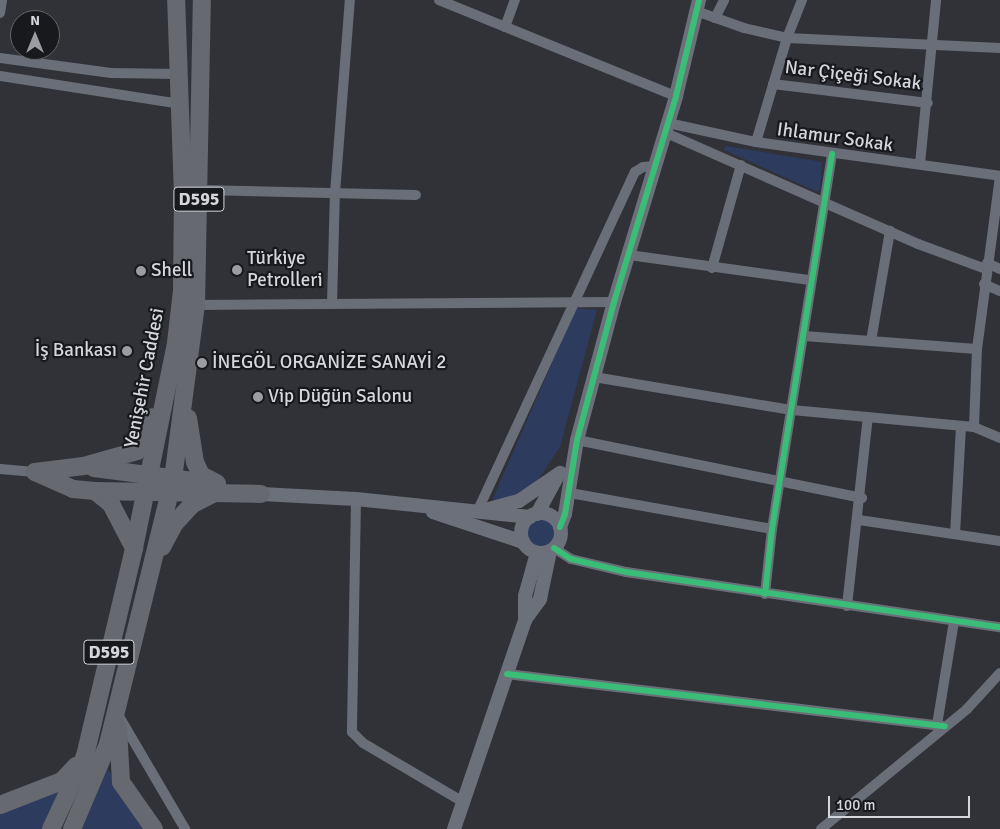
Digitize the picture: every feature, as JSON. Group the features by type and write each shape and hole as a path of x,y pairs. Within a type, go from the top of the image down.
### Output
{"highway":[{"name":"Yenişehir Caddesi","path":"85,756 134,548 176,343 182,290 180,104 176,0"},
{"name":"Yenişehir Caddesi","path":"117,712 171,486 196,305 202,0"},
{"path":"35,472 84,466 137,451 147,432 176,343"},
{"path":"184,398 194,462 201,475 219,488"},
{"path":"84,466 148,476 171,486"},
{"path":"35,472 73,489 145,494 171,486 219,488 260,494"},
{"path":"144,594 175,523 194,504 219,488"},
{"path":"95,491 116,512 134,548"},
{"path":"72,829 99,770 117,712"},
{"name":"D595","path":"117,712 121,782 154,829"},
{"path":"0,805 62,781 85,756"},
{"name":"D595","path":"52,829 85,756"}],"street":[{"path":"0,13 2,0"},
{"path":"332,304 335,194 350,0"},
{"path":"439,0 676,96"},
{"path":"505,27 515,0"},
{"path":"715,18 724,0"},
{"path":"756,142 787,38 802,0"},
{"path":"920,164 928,103 936,0"},
{"path":"454,829 525,620 525,596 547,551 560,541 560,527 570,492 577,440 614,302 676,96 698,6 715,18 787,38 1000,48"},
{"path":"0,58 111,73 178,74"},
{"path":"0,76 180,104"},
{"name":"Nar Çiçeği Sokak","path":"773,84 928,103"},
{"path":"666,128 741,165 824,200 890,231 987,266 1000,268"},
{"name":"Ihlamur Sokak","path":"666,128 832,154 920,164 1000,177"},
{"path":"765,594 772,529 804,336 810,280 832,154"},
{"path":"712,268 741,165"},
{"path":"477,512 572,303 635,172 643,166 655,166"},
{"path":"974,427 977,349 984,284 1000,177"},
{"path":"199,190 416,194"},
{"path":"871,341 890,231"},
{"path":"629,255 712,268 810,280"},
{"path":"984,284 1000,291"},
{"path":"196,305 614,302"},
{"path":"804,336 977,349"},
{"path":"594,377 792,410 974,427 1000,438"},
{"path":"847,606 862,498 868,417"},
{"path":"955,534 961,426"},
{"path":"523,542 522,526 533,515 560,473 577,440"},
{"path":"577,440 862,498"},
{"path":"0,469 35,472"},
{"path":"477,512 519,501 560,473"},
{"path":"570,492 772,529"},
{"path":"260,494 533,515 553,518 560,527"},
{"path":"356,500 352,732 363,743 463,802"},
{"path":"413,505 571,559 626,572 765,594 1000,627"},
{"path":"859,520 1000,541"},
{"path":"941,725 954,621"},
{"path":"821,829 941,725 977,700 1000,673"},
{"path":"507,674 941,725"},
{"path":"117,712 185,829"}],"shaded area":[{"path":"726,146 822,162 820,190 818,192 724,150"},
{"path":"576,308 597,310 560,447 536,483 520,495 494,503 494,496"},
{"path":"541,517 551,522 556,532 551,542 541,547 531,542 526,532 531,522"},
{"path":"107,768 143,823 147,829 78,829"},
{"path":"62,781 51,829 0,829 0,805"}],"cycle path":[{"path":"560,527 565,514 577,440 614,302 676,96 699,0"},
{"path":"765,594 772,529 832,154"},
{"path":"554,548 571,559 626,572 1000,627"},
{"path":"507,674 945,726"}],"place":[{"name":"Türkiye Petrolleri","path":"237,270"},
{"name":"Shell","path":"141,271"},
{"name":"İş Bankası","path":"127,351"},
{"name":"İNEGÖL ORGANİZE SANAYİ 2","path":"202,363"},
{"name":"Vip Düğün Salonu","path":"258,397"}]}
